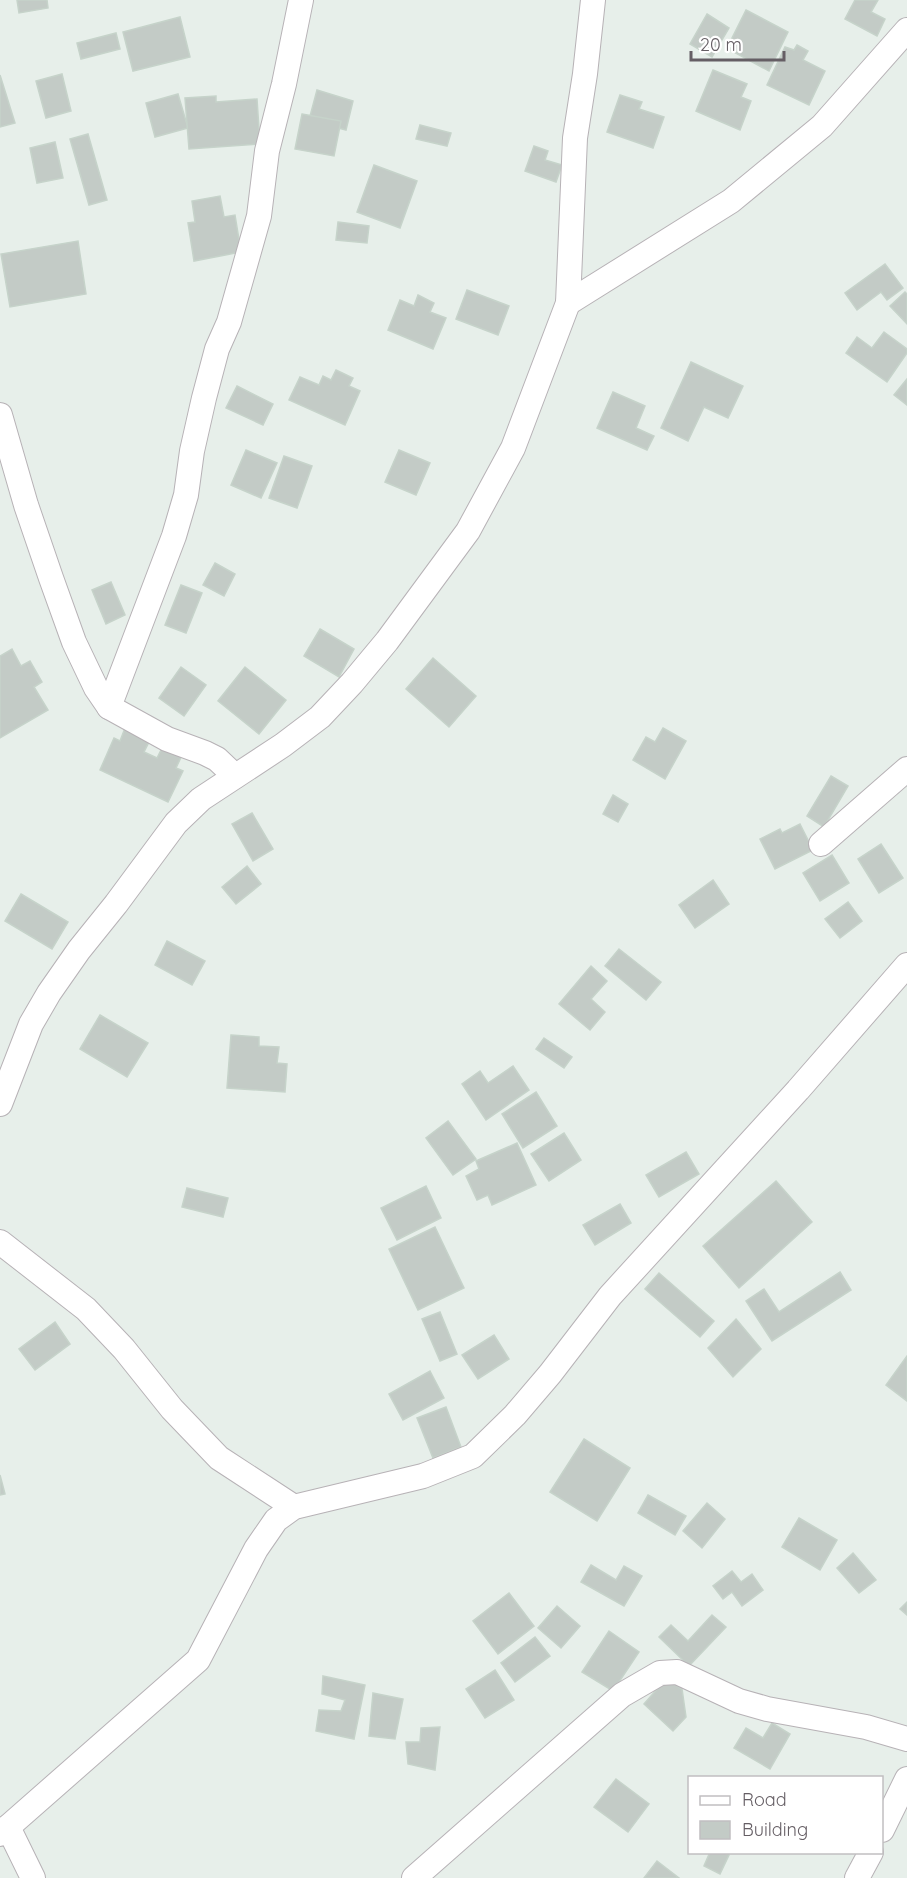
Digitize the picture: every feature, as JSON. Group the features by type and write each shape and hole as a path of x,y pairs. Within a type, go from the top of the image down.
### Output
{"street":[{"path":"109,707 174,536 186,495 192,451 204,398 217,349 229,322 259,216 267,151 284,84 301,0"},
{"path":"0,1104 31,1024 79,950 176,823 201,799 283,745 320,717 352,683 387,641 468,531 513,448 568,303 575,138 593,0"},
{"path":"568,303 731,201 822,126 907,30"},
{"path":"0,415 26,505 74,642 96,688 109,707 167,739 217,759 235,776"},
{"path":"821,844 907,770"},
{"path":"33,1878 4,1831 198,1660 256,1549 276,1520 294,1507 423,1476 472,1456 515,1415 610,1296 798,1090 907,965"},
{"path":"0,1242 86,1309 124,1349 172,1409 219,1458 294,1507"},
{"path":"414,1878 622,1695 660,1673 677,1672 739,1701 767,1709 866,1727 907,1739"},
{"path":"883,1828 907,1779"},
{"path":"857,1878 870,1854"}],"building":[{"path":"17,0 47,0 48,8 19,13"},
{"path":"855,0 878,0 871,12 885,19 877,36 845,19"},
{"path":"746,10 788,32 769,71 730,50 733,44 730,42"},
{"path":"707,14 729,28 712,57 690,44"},
{"path":"180,17 190,57 133,71 123,32"},
{"path":"116,33 120,49 81,59 77,43"},
{"path":"797,45 808,51 803,60 825,71 809,105 767,85 785,47 794,50"},
{"path":"713,70 747,84 741,97 751,101 740,130 696,111"},
{"path":"62,74 71,111 46,118 36,81"},
{"path":"0,75 15,123 0,127"},
{"path":"317,90 353,101 346,130 309,120"},
{"path":"178,94 188,128 155,137 146,103"},
{"path":"620,95 642,102 639,109 664,117 653,148 607,132"},
{"path":"216,96 216,102 257,99 260,144 189,149 185,98"},
{"path":"302,114 341,121 334,156 295,149"},
{"path":"420,125 451,133 447,146 416,139"},
{"path":"88,134 107,200 89,205 70,139"},
{"path":"55,142 63,178 37,183 30,148"},
{"path":"534,146 548,151 545,160 562,165 556,182 525,171"},
{"path":"374,165 417,181 400,228 357,212"},
{"path":"220,196 224,217 235,215 241,252 194,261 188,223 195,222 192,201"},
{"path":"338,222 369,226 367,243 336,240"},
{"path":"78,241 86,294 10,307 1,254"},
{"path":"885,264 903,288 887,300 881,292 857,310 845,293"},
{"path":"467,290 509,306 498,335 456,319"},
{"path":"905,292 907,294 907,324 890,306"},
{"path":"418,295 434,303 430,312 446,318 433,349 388,330 400,300 414,306"},
{"path":"884,332 907,349 907,353 887,382 846,353 857,337 872,348"},
{"path":"691,362 743,386 728,418 704,407 688,441 661,428"},
{"path":"336,370 353,378 349,386 360,391 345,425 289,400 300,377 319,385 323,376 331,380"},
{"path":"907,379 907,405 894,395"},
{"path":"237,386 273,404 263,425 226,408"},
{"path":"613,392 645,406 636,428 654,436 647,450 597,428"},
{"path":"246,450 277,463 261,498 231,485"},
{"path":"399,450 430,463 416,495 385,482"},
{"path":"284,456 312,466 297,508 269,498"},
{"path":"215,563 235,574 224,596 203,585"},
{"path":"111,582 125,615 106,624 92,590"},
{"path":"181,585 202,593 186,633 165,625"},
{"path":"320,629 354,649 339,677 304,656"},
{"path":"12,649 21,666 30,661 42,682 34,687 48,710 0,738 0,656"},
{"path":"433,658 476,696 449,727 406,689"},
{"path":"181,667 206,685 184,716 159,698"},
{"path":"245,667 286,700 259,734 218,701"},
{"path":"125,728 150,740 144,752 157,758 163,746 182,755 176,768 183,771 168,802 100,770 114,738 120,741"},
{"path":"663,728 686,741 665,779 633,760 646,737 655,742"},
{"path":"831,776 848,786 824,827 807,816"},
{"path":"613,795 628,804 618,822 603,814"},
{"path":"252,813 273,849 253,861 232,824"},
{"path":"800,824 813,850 775,869 760,839 780,829 782,833"},
{"path":"881,844 903,878 879,893 858,859"},
{"path":"832,855 849,883 820,901 803,873"},
{"path":"247,866 261,884 236,904 222,887"},
{"path":"713,880 729,904 695,928 679,905"},
{"path":"21,894 68,922 52,949 5,921"},
{"path":"848,902 862,921 840,938 825,919"},
{"path":"167,941 205,961 192,985 155,965"},
{"path":"619,949 661,982 646,1000 605,966"},
{"path":"591,966 607,981 591,999 605,1012 590,1030 559,1004"},
{"path":"100,1015 148,1043 127,1077 80,1049"},
{"path":"231,1035 259,1037 259,1046 279,1047 277,1063 287,1064 285,1092 227,1088"},
{"path":"544,1038 572,1057 564,1068 536,1049"},
{"path":"513,1066 529,1090 486,1120 462,1084 480,1071 488,1083"},
{"path":"536,1092 557,1126 523,1148 502,1114"},
{"path":"448,1121 476,1159 453,1175 426,1138"},
{"path":"564,1133 581,1160 549,1181 531,1154"},
{"path":"517,1143 536,1185 492,1205 488,1195 477,1200 466,1176 479,1169 476,1161"},
{"path":"686,1152 699,1174 659,1197 646,1175"},
{"path":"776,1181 812,1222 739,1288 703,1246"},
{"path":"426,1186 441,1218 397,1240 381,1208"},
{"path":"187,1188 228,1198 223,1217 182,1207"},
{"path":"620,1204 631,1223 595,1245 583,1225"},
{"path":"435,1227 464,1288 418,1310 389,1249"},
{"path":"840,1272 851,1290 772,1341 746,1301 764,1289 779,1312"},
{"path":"659,1273 714,1321 700,1337 645,1289"},
{"path":"440,1312 457,1354 440,1361 422,1319"},
{"path":"736,1319 761,1349 733,1377 708,1348"},
{"path":"55,1322 70,1344 35,1370 19,1349"},
{"path":"494,1335 509,1359 478,1379 462,1355"},
{"path":"907,1356 907,1401 886,1385"},
{"path":"430,1371 444,1398 403,1420 389,1394"},
{"path":"446,1407 461,1447 433,1458 417,1418"},
{"path":"584,1439 630,1468 597,1521 550,1492"},
{"path":"0,1475 5,1494 0,1495"},
{"path":"648,1495 686,1516 675,1535 638,1513"},
{"path":"707,1503 725,1519 702,1548 683,1531"},
{"path":"799,1518 837,1540 820,1570 782,1547"},
{"path":"853,1553 876,1580 859,1593 837,1568"},
{"path":"591,1565 616,1580 624,1566 642,1576 624,1606 581,1582"},
{"path":"732,1571 741,1582 752,1574 763,1590 742,1606 732,1592 723,1599 713,1586"},
{"path":"509,1593 534,1626 498,1654 473,1621"},
{"path":"907,1602 907,1615 900,1609"},
{"path":"557,1606 580,1626 561,1648 538,1628"},
{"path":"712,1615 726,1627 689,1666 659,1637 671,1625 688,1641"},
{"path":"609,1631 639,1652 613,1691 582,1672"},
{"path":"535,1637 550,1656 515,1682 501,1663"},
{"path":"495,1670 514,1700 485,1718 466,1689"},
{"path":"323,1676 365,1685 354,1739 316,1731 319,1710 341,1711 345,1700 322,1694"},
{"path":"666,1679 682,1689 686,1717 673,1731 644,1704"},
{"path":"373,1693 403,1699 395,1739 369,1736"},
{"path":"772,1723 790,1734 770,1769 734,1748 746,1728 763,1738"},
{"path":"440,1727 435,1770 408,1764 406,1742 420,1742 421,1728"},
{"path":"616,1779 649,1804 628,1832 594,1807"},
{"path":"709,1854 729,1855 720,1874 704,1866"},
{"path":"657,1861 679,1878 644,1878"}]}
